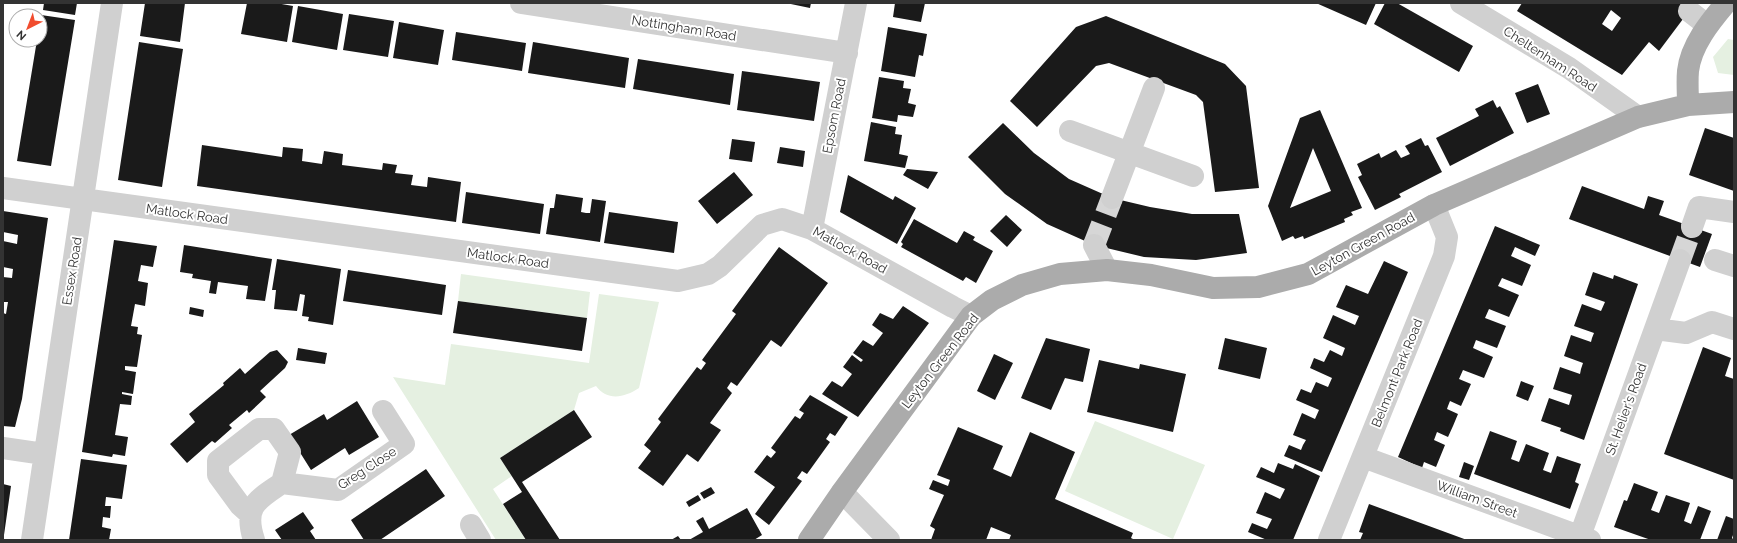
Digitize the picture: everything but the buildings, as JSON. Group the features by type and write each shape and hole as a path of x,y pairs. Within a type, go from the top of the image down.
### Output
{"main road":[{"path":"1688,105 1688,70 1694,51 1708,26 1726,3"},
{"name":"Leyton Green Road","path":"808,540 971,316 992,300 1022,285 1060,274 1107,270 1151,275 1213,288 1258,287 1308,274 1434,205 1638,117 1688,105 1734,102"}],"street":[{"name":"Essex Road","path":"32,540 112,3"},
{"name":"Nottingham Road","path":"521,3 847,53"},
{"name":"Epsom Road","path":"812,229 856,3"},
{"name":"Cheltenham Road","path":"1462,3 1569,68 1638,117"},
{"path":"1689,11 1708,26"},
{"path":"1112,198 1154,88"},
{"path":"1070,131 1193,176"},
{"name":"Matlock Road","path":"3,188 678,281 708,274 720,266 762,225 782,220 812,229 971,316"},
{"name":"Belmont Park Road","path":"1329,540 1444,256 1447,237 1434,205"},
{"path":"1692,227 1699,207 1734,212"},
{"path":"1094,245 1107,270"},
{"name":"St. Helier's Road","path":"1585,538 1655,329 1680,260"},
{"path":"1655,329 1686,333 1712,322 1734,330"},
{"name":"Greg Close","path":"282,483 338,490 404,444 383,411"},
{"path":"250,514 240,505 218,475 218,461 259,429 274,429 290,452 282,483 257,500 250,514 254,540"},
{"path":"3,448 44,454"},
{"name":"William Street","path":"1363,457 1585,538"},
{"path":"842,492 890,540"}],"green space":[{"path":"1728,39 1734,40 1734,75 1718,73 1713,57"},
{"path":"461,274 590,292 587,318 458,301"},
{"path":"599,294 659,302 639,388 622,396 610,396 600,391 596,386 579,393 574,410 500,458 512,476 493,489 526,540 496,540 393,377 445,385 451,344 589,363"},
{"path":"1095,421 1205,465 1173,539 1065,491"}],"tunnel":[{"path":"1094,245 1112,198"},
{"path":"1680,260 1692,227"}]}
